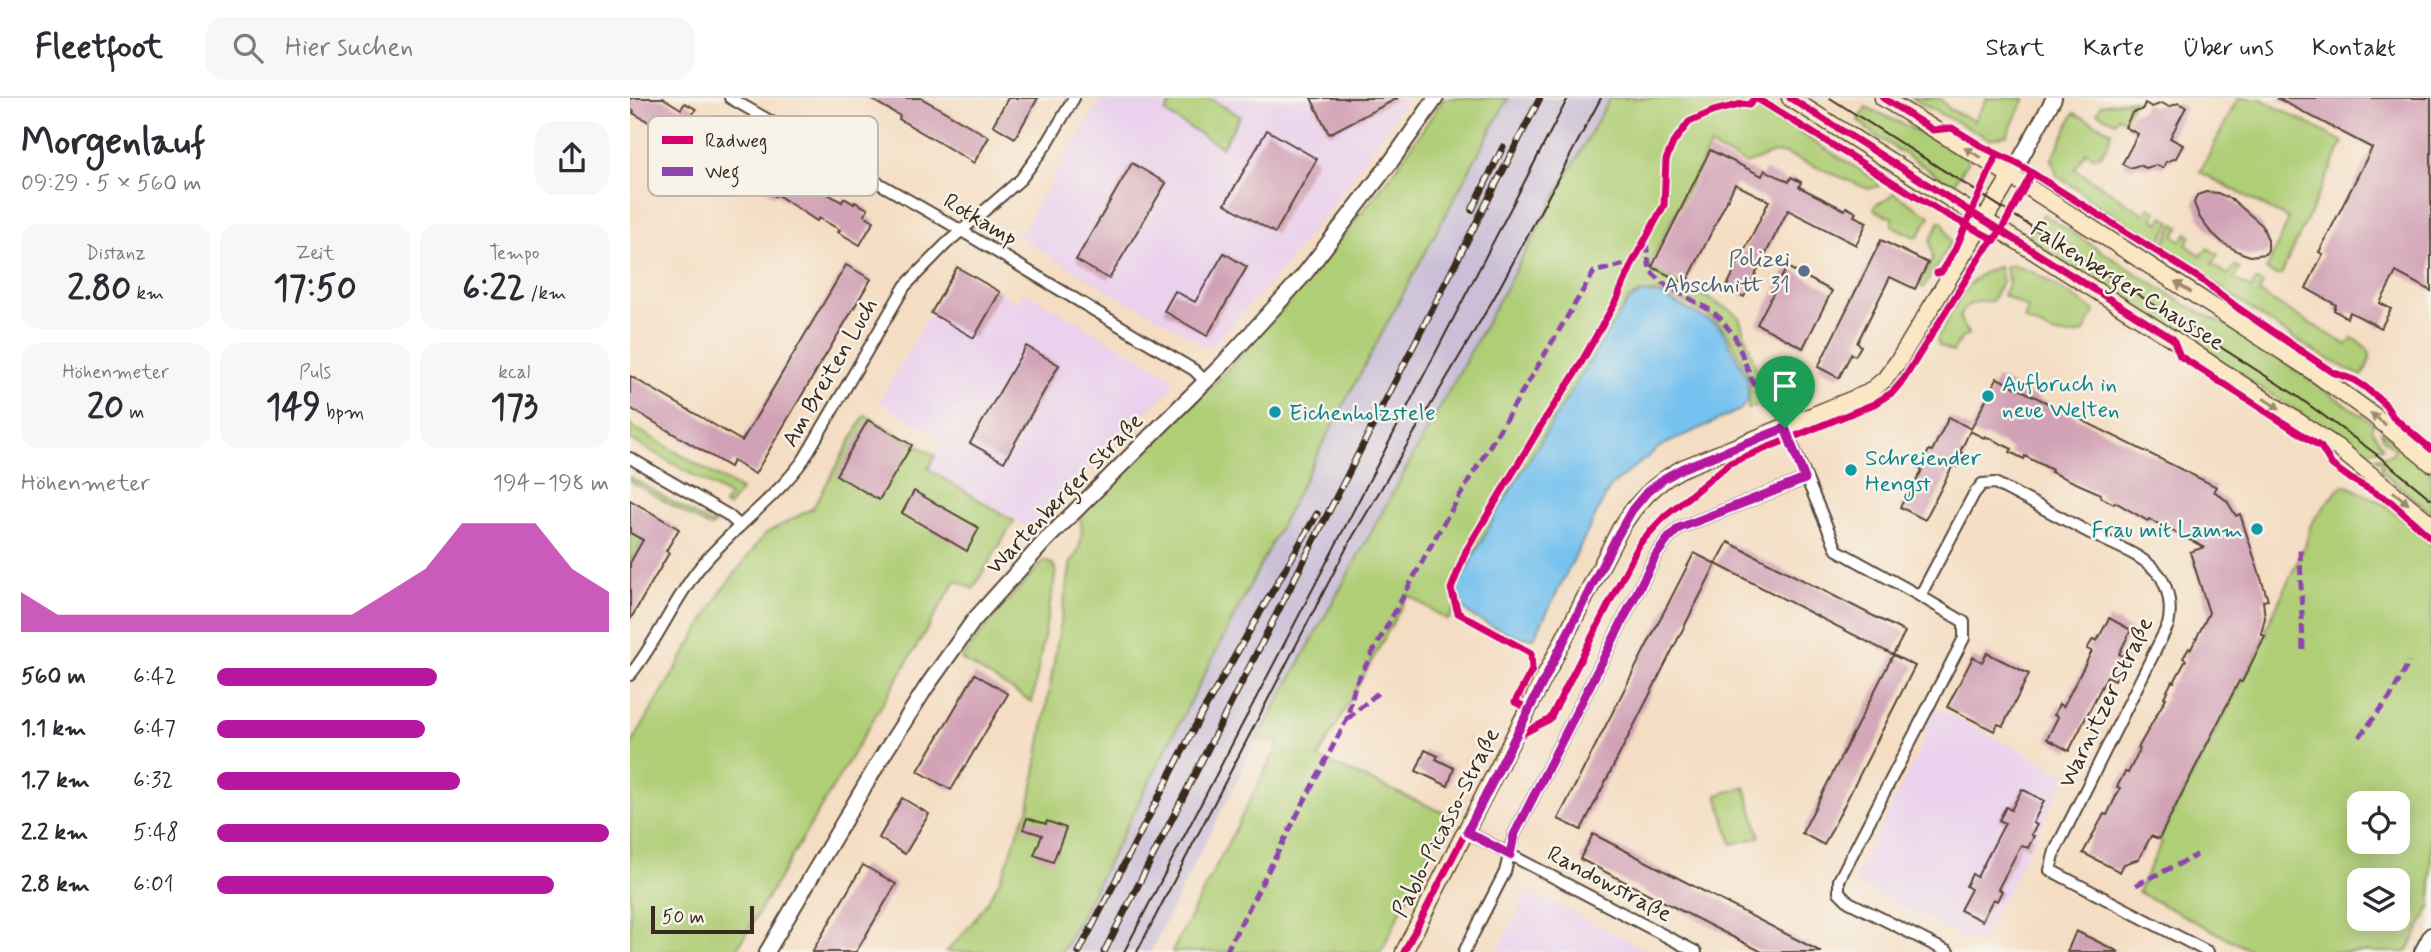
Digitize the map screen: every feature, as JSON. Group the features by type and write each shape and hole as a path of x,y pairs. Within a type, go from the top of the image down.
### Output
{"main road":[{"name":"Falkenberger Chaussee","path":"1790,98 2173,339 2338,448 2431,524"},
{"name":"Falkenberger Chaussee","path":"1883,98 2011,176 2305,366 2372,414 2431,463"},
{"name":"Pablo-Picasso-Straße","path":"1404,952 1632,510 1647,492 1683,468 1868,393 1885,379 1915,337 2011,176"}],"street":[{"name":"Rotkamp","path":"730,98 761,116"},
{"name":"Am Breiten Luch","path":"630,675 696,573 714,551 788,482 905,286 946,244 1021,179 1048,142 1074,98"},
{"name":"Wartenberger Straße","path":"767,952 880,760 967,631 1073,511 1206,382 1270,313 1326,247 1436,98"},
{"path":"2011,176 2054,98"},
{"name":"Rotkamp","path":"878,183 1194,370 1206,382"},
{"path":"1785,428 1837,550 1964,622 1965,638 1839,880 1839,892 1849,902 1948,952"},
{"path":"630,458 728,515 740,526"},
{"path":"1464,952 1505,872 1514,835 1656,555 1679,528 1805,479"},
{"name":"Warnitzer Straße","path":"1920,596 1973,494 1982,484 1995,484 2145,561 2160,576 2170,605 2168,625 2055,851 2050,870 2208,952"},
{"name":"Randowstraße","path":"1467,832 1696,952"},
{"path":"2422,952 2431,935"}],"shaded area":[{"path":"1111,98 1407,98 1330,208 1282,269 1212,346 1206,346 1018,237 1101,99 1108,102"},
{"path":"1508,98 1610,98 1257,740 1150,952 1062,952 1321,447"},
{"path":"957,267 1018,303 1025,292 1170,375 1173,386 1030,529 928,468 944,440 879,402"},
{"path":"1935,707 2067,775 1979,946 1853,882 1928,734 1922,731"},
{"path":"1529,890 1650,952 1497,952"}],"green space":[{"path":"1173,98 1209,98 1240,116 1222,147 1165,113"},
{"path":"1444,98 1508,98 1321,447 1062,952 946,952 965,932 997,886 1029,809 1071,562 1081,540 1079,516 1216,382 1298,292 1393,173"},
{"path":"1610,98 1744,98 1877,181 1879,186 1868,189 1786,154 1774,153 1746,164 1710,146 1648,267 1739,317 1767,402 1748,409 1749,375 1726,332 1712,318 1689,304 1654,292 1645,292 1629,298 1473,554 1457,588 1460,599 1448,620 1408,595 1318,758 1447,814 1381,952 1172,952 1280,742 1257,740"},
{"path":"1912,98 1940,98 1949,109 1974,121 1987,98 2025,98 2007,135 1989,139"},
{"path":"2238,98 2259,98 2343,142 2281,275 2266,270 2289,219 2200,172"},
{"path":"2134,100 2125,120 2118,117 2115,122 2097,113 2101,105"},
{"path":"1866,107 1940,142 1969,160 1953,185 1873,134 1858,120"},
{"path":"2074,113 2111,131 2101,155 2094,157 2086,152 2075,169 2144,214 2149,207 2157,212 2153,219 2159,223 2163,216 2171,222 2159,244 2057,176 2052,159"},
{"path":"1893,193 1930,216 1917,238 1892,226 1892,218 1874,210 1876,204 1888,199"},
{"path":"2043,214 2186,305 2245,335 2374,424 2371,428 2383,447 2361,455 2027,238"},
{"path":"1940,221 1944,224 1951,243 1923,288 1919,285 1933,259 1930,241"},
{"path":"2174,224 2180,227 2174,235 2181,241 2187,233 2191,236 2186,244 2201,256 2208,248 2218,255 2212,264 2228,275 2235,266 2240,269 2234,278 2251,289 2256,280 2263,284 2259,293 2347,345 2353,338 2365,346 2370,358 2362,376 2284,332 2162,247"},
{"path":"2012,265 2035,273 2095,311 2084,332 2060,335 2024,319 2028,308 2003,295 2009,283 2005,267"},
{"path":"1999,267 2002,282 1992,301 1969,305 1961,313 1960,319 1969,334 1961,339 1953,352 1939,345 1937,339 1969,285 1988,271"},
{"path":"865,415 935,456 928,469 1014,521 973,589 956,580 735,952 630,952 630,747 722,590 766,533 813,508"},
{"path":"630,425 741,490 728,507 724,505 729,496 630,439"},
{"path":"2381,431 2431,472 2431,513 2380,470 2383,464 2376,458 2392,454 2395,449 2383,439"},
{"path":"630,477 711,524 717,515 721,518 709,527 630,481"},
{"path":"2346,485 2385,505 2431,545 2431,905 2407,952 2254,952 2138,892 2162,842 2159,839 2267,634 2266,629 2306,543 2311,524 2338,489"},
{"path":"630,533 644,538 630,563"},
{"path":"1044,561 1053,564 1056,571 1032,702 961,659 1002,607"},
{"path":"1745,787 1760,837 1732,844 1717,795"}],"water":[{"path":"1643,293 1661,295 1722,330 1747,377 1748,400 1740,410 1661,446 1610,487 1534,638 1516,637 1477,619 1463,609 1457,588 1497,512 1612,325 1630,300"}],"building":[{"path":"630,98 663,98 681,109 685,103 696,109 694,116 648,116 648,121 630,109"},
{"path":"869,98 921,98 989,137 974,163"},
{"path":"1008,98 1038,98 1015,138 993,125"},
{"path":"1311,98 1398,98 1329,134"},
{"path":"2277,98 2431,98 2431,291 2396,272 2380,303 2391,309 2381,328 2350,312 2347,318 2334,310 2336,305 2306,288 2323,254 2319,252 2372,148"},
{"path":"2145,103 2152,107 2162,103 2169,107 2178,103 2186,107 2170,138 2183,145 2176,158 2166,162 2163,168 2156,165 2146,168 2139,165 2130,168 2122,164 2138,134 2125,127 2132,113 2142,110"},
{"path":"1267,130 1317,159 1275,233 1225,204"},
{"path":"1710,150 1762,176 1765,170 1789,182 1791,177 1801,182 1799,187 1845,210 1846,207 1856,212 1854,216 1867,222 1856,245 1788,210 1744,297 1726,288 1769,201 1735,184 1686,284 1652,267"},
{"path":"1132,163 1166,183 1109,279 1076,260"},
{"path":"2206,192 2218,193 2234,201 2262,225 2268,240 2265,254 2250,256 2239,252 2223,243 2209,230 2194,203 2197,195"},
{"path":"779,196 832,196 842,202 844,198 868,209 864,215 874,221 860,245 819,218 817,221"},
{"path":"1881,240 1928,263 1915,289 1890,277 1857,343 1861,346 1855,356 1851,354 1839,378 1818,367"},
{"path":"1224,253 1247,267 1207,336 1164,311 1175,291 1195,302"},
{"path":"846,265 871,279 755,474 733,461 730,467 630,408 630,376 742,441"},
{"path":"957,267 1000,292 974,338 931,313"},
{"path":"1787,267 1832,291 1803,348 1757,324"},
{"path":"1026,346 1059,365 1004,462 970,443"},
{"path":"1997,378 2217,487 2214,491 2227,501 2236,516 2240,514 2268,600 2263,601 2265,618 2261,634 2265,636 2242,682 2239,681 2159,839 2151,836 2139,859 2124,864 2120,872 2083,853 2104,814 2107,815 2120,788 2117,787 2125,772 2128,773 2172,681 2174,682 2186,660 2183,658 2189,648 2191,649 2209,613 2190,552 2204,547 2100,497 2101,494 2051,472 2052,470 2025,456 2024,459 2010,452 2012,449 1970,431 1960,452 1966,455 1959,467 1953,465 1925,520 1900,507 1907,495 1909,496 1929,450 1932,451 1949,417 1971,429"},
{"path":"868,420 912,445 879,500 836,475"},
{"path":"914,491 979,528 967,551 902,513"},
{"path":"630,500 679,529 666,551 669,553 630,620 630,563 643,540 630,533"},
{"path":"1728,542 1905,632 1893,655 1716,564"},
{"path":"1694,553 1716,564 1581,830 1558,819"},
{"path":"2109,618 2131,630 2119,654 2127,658 2115,680 2107,676 2069,751 2047,739 2058,717 2054,715 2059,704 2063,707 2092,651 2087,649 2093,639 2097,641"},
{"path":"1987,653 2029,674 2003,726 1998,724 1994,731 1947,707 1973,657 1982,662"},
{"path":"1893,655 1915,666 1824,845 1802,833"},
{"path":"975,674 1008,694 951,790 918,771"},
{"path":"1425,750 1454,768 1448,786 1416,771"},
{"path":"2022,789 2044,801 2033,823 2037,825 2031,835 2034,836 2028,848 2021,845 1998,889 2002,891 1997,901 1993,899 1982,921 1960,910 1971,889 1966,886 1972,874 1977,877 2005,823 1999,820 2006,807 2011,810"},
{"path":"902,798 929,814 905,854 879,838"},
{"path":"1027,818 1066,828 1053,862 1034,855 1042,835 1023,829"},
{"path":"1593,834 1821,952 1762,952 1580,859"},
{"path":"863,865 896,884 856,952 812,952"},
{"path":"2076,931 2119,952 2067,952"}],"tram line":[{"path":"1124,952 1568,98"},
{"path":"1137,952 1349,543 1494,298 1601,98"},
{"path":"1830,98 2294,394 2376,454 2431,499"}],"railway":[{"path":"1104,952 1540,98"},
{"path":"1472,210 1503,147"},
{"path":"1079,952 1201,715 1317,514"}],"marked path":[{"path":"1646,243 1650,271 1667,286 1710,310 1735,337 1751,378 1766,406"},
{"path":"1226,952 1347,719 1355,685 1440,529 1594,272 1633,262"},
{"path":"2300,550 2303,651"},
{"path":"2359,737 2391,696 2409,662"},
{"path":"1347,719 1379,692"},
{"path":"2136,885 2197,855"}],"cycle path":[{"path":"1756,98 1938,210 1995,240"},
{"path":"1404,952 1529,709 1515,702 1532,670 1531,653 1458,613 1451,589 1466,551 1573,377 1616,301 1633,262 1664,205 1666,160 1673,143 1689,122 1714,111 1742,104 1749,105 1756,98"},
{"path":"1790,98 2173,339 2180,356 2321,447 2332,465 2390,501 2431,538"},
{"path":"1883,98 1933,130 1952,128 2018,164 2202,280 2332,372 2365,387 2384,403 2393,417 2431,449"},
{"path":"1937,273 1941,272 1955,250 1997,154"},
{"path":"1513,739 1550,719 1640,543 1665,516 1730,463 1874,404 1893,392 1904,379 1983,252 2001,231 2032,173"}],"place":[{"name":"Polizei Abschnitt 31","path":"1804,271"},
{"name":"Aufbruch in neue Welten","path":"1988,396"},
{"name":"Eichenholzstele","path":"1275,412"},
{"name":"Schreiender Hengst","path":"1851,470"},
{"name":"Frau mit Lamm","path":"2257,529"}],"route":[{"path":"1785,428 1805,479 1679,528 1668,539 1656,555 1514,835 1510,855 1467,832 1632,510 1647,492 1683,468 1785,428"}]}
